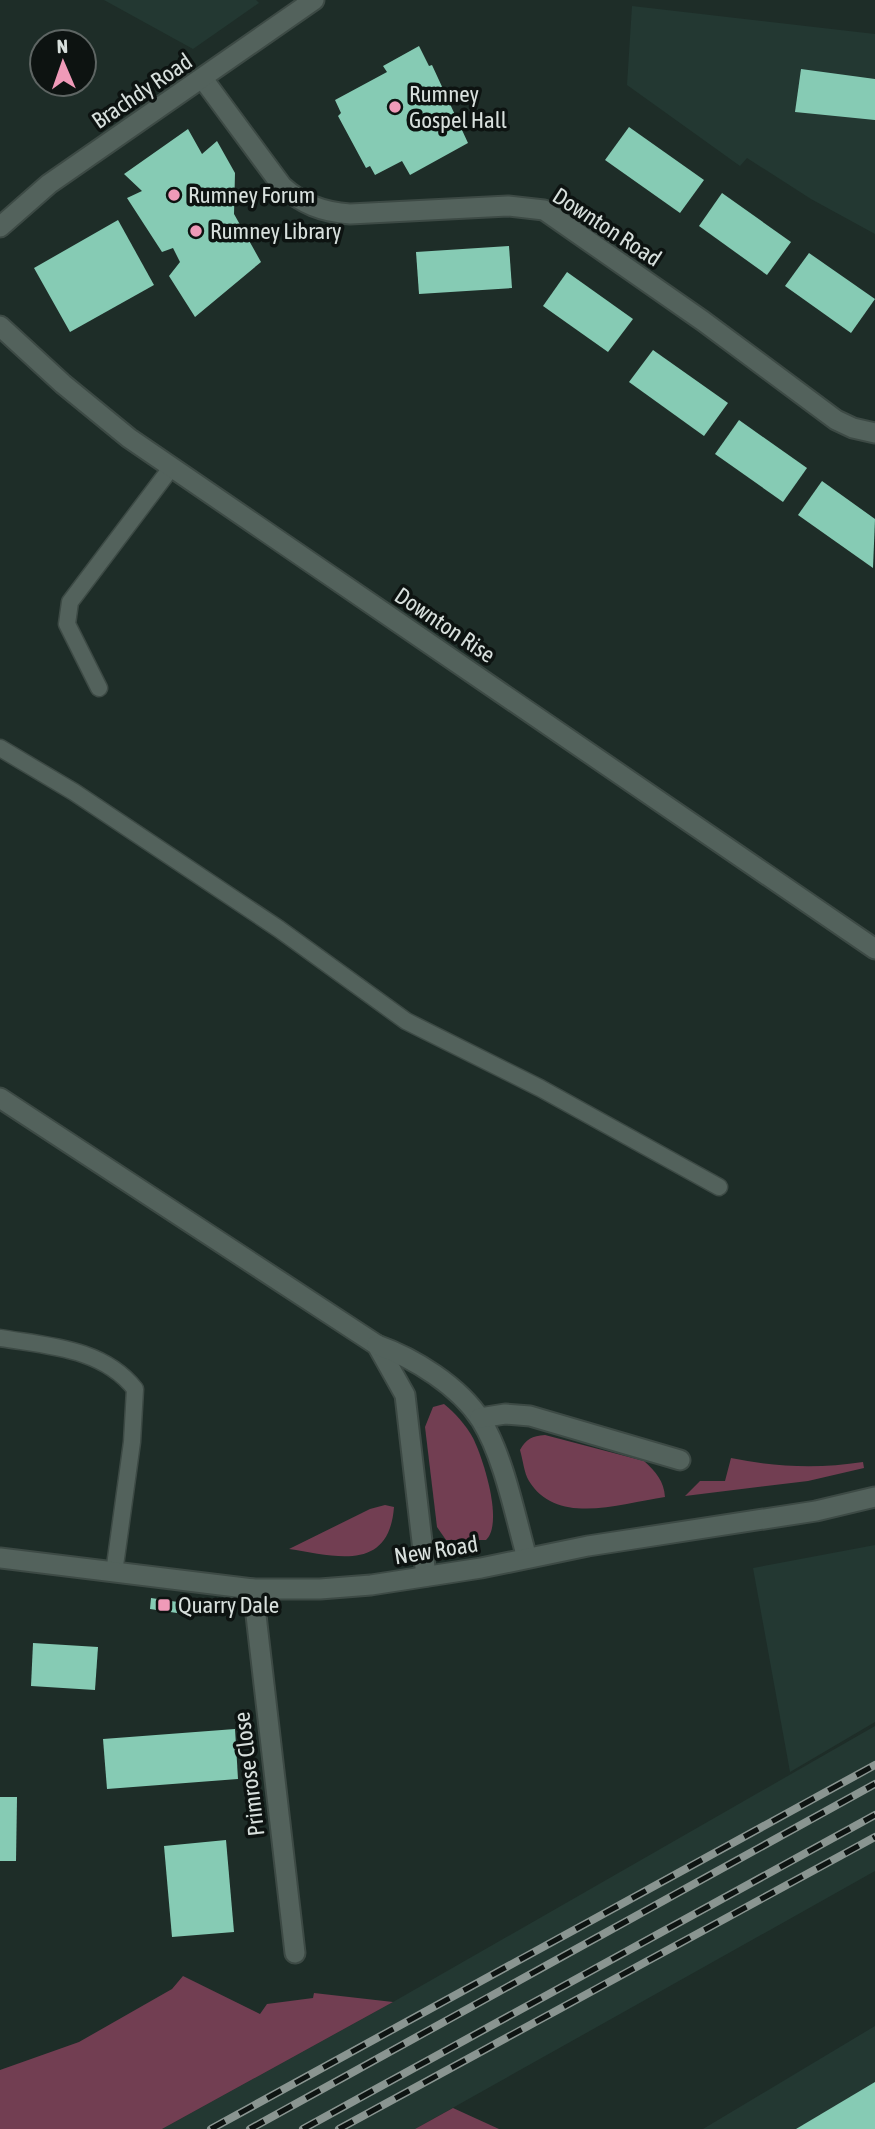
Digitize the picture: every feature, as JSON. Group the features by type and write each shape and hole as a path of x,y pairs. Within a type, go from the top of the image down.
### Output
{"street":[{"name":"Brachdy Road","path":"0,227 49,184 314,0"},
{"name":"Downton Road","path":"203,79 282,186 297,200 332,213 349,214 508,206 544,211 704,321 836,420 853,428 875,433"},
{"name":"Downton Rise","path":"0,326 71,391 171,468 875,949"},
{"path":"0,1098 377,1345 398,1352 433,1374 480,1418 491,1438 527,1558"},
{"path":"377,1345 396,1374 405,1395 426,1576"},
{"path":"480,1418 505,1414 530,1416 680,1460"},
{"name":"New Road","path":"0,1558 253,1589 320,1589 426,1576 816,1511 875,1497"},
{"name":"Primrose Close","path":"253,1589 295,1953"}],"lane":[{"path":"99,688 68,624 70,602 171,468"},
{"path":"0,748 74,792 279,929 406,1021 540,1088 719,1187"},
{"path":"0,1338 88,1353 128,1379 135,1389 132,1442 114,1573"}],"shaded area":[{"path":"104,0 256,0 259,3 193,49"},
{"path":"632,6 875,34 875,234 811,199 747,158 740,166 627,85"},
{"path":"444,1404 467,1428 482,1460 490,1490 493,1520 486,1540 446,1540 437,1527 425,1427 433,1407"},
{"path":"545,1435 644,1461 659,1477 665,1497 591,1509 556,1504 541,1495 529,1481 520,1450 530,1439"},
{"path":"731,1458 797,1466 863,1462 864,1468 808,1481 685,1496 700,1481 725,1481"},
{"path":"385,1505 394,1507 390,1528 382,1542 371,1551 341,1556 289,1549 370,1509"},
{"path":"875,1545 875,1722 790,1772 753,1568"},
{"path":"875,1726 875,1871 415,2129 162,2129 393,2002"},
{"path":"183,1976 260,2014 267,2004 313,1998 314,1993 393,2002 162,2129 0,2129 0,2070 79,2042 172,1989"},
{"path":"875,2026 875,2129 703,2129"},
{"path":"453,2108 499,2129 415,2129"}],"building":[{"name":"Rumney Gospel Hall","path":"419,46 429,66 432,65 468,143 410,175 402,161 375,175 370,166 366,168 338,116 341,113 335,100 387,72 383,66"},
{"path":"801,69 875,79 875,120 795,112"},
{"path":"629,127 704,180 680,213 605,160"},
{"name":"Rumney Library","path":"188,129 202,154 217,141 235,173 234,214 261,262 195,317 169,276 180,262 173,248 162,252 127,198 142,191 124,174"},
{"path":"722,193 791,242 767,275 699,226"},
{"path":"118,220 154,285 70,332 34,268"},
{"path":"509,246 512,288 419,294 416,252"},
{"path":"809,253 875,299 851,333 785,286"},
{"path":"567,272 633,319 608,352 543,306"},
{"path":"653,350 728,403 704,436 629,382"},
{"path":"739,420 807,468 783,502 715,454"},
{"path":"822,481 875,519 873,568 798,515"},
{"path":"151,1598 178,1602 177,1613 150,1609"},
{"path":"33,1643 98,1647 95,1690 31,1686"},
{"path":"235,1729 238,1779 107,1789 103,1739"},
{"path":"0,1797 17,1797 16,1861 0,1861"},
{"path":"226,1840 234,1932 172,1937 164,1846"},
{"path":"875,2082 875,2129 796,2129"}],"railway":[{"path":"211,2129 875,1765"},
{"path":"250,2129 875,1784"},
{"path":"303,2129 875,1815"},
{"path":"339,2129 875,1837"}],"place":[{"name":"Rumney Gospel Hall","path":"395,107"},
{"name":"Rumney Forum","path":"174,195"},
{"name":"Rumney Library","path":"196,231"},
{"name":"Quarry Dale","path":"164,1605"}]}
